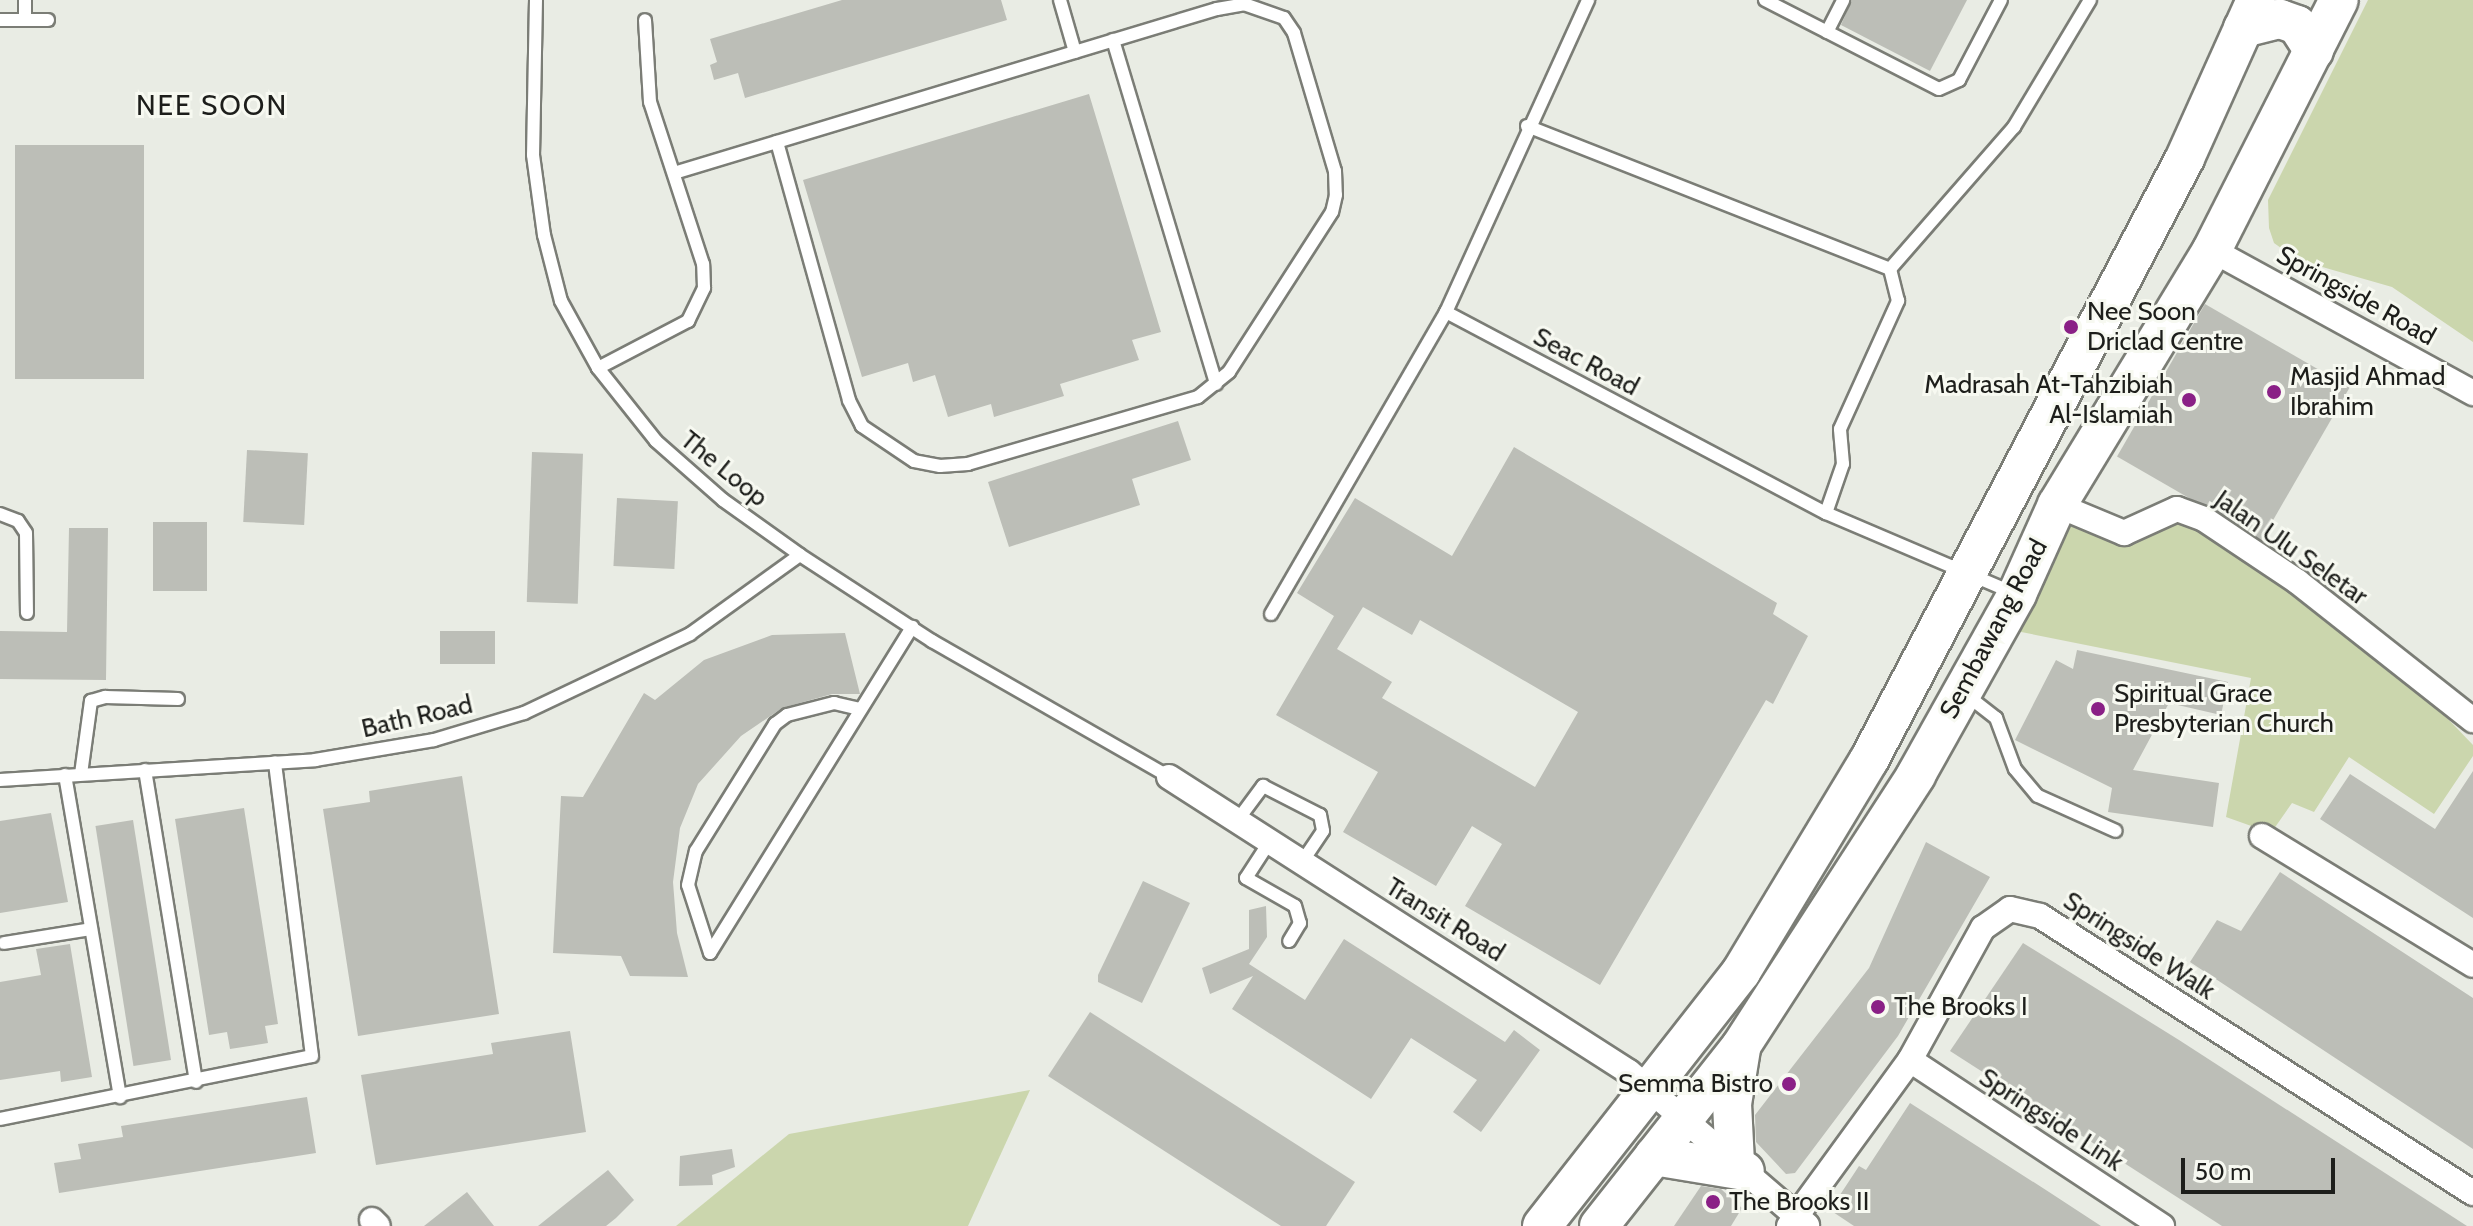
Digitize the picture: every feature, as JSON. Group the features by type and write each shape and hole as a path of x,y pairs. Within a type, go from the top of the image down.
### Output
{"main road":[{"path":"2305,0 2338,0"},
{"name":"Sembawang Road","path":"1599,1226 1741,1046 1916,775 2017,594 2057,505 2212,250 2338,0"},
{"path":"2250,14 2297,25 2314,51"},
{"name":"Sembawang Road","path":"1542,1226 1653,1090 1741,972 1869,760 1962,574 2185,158 2250,14"},
{"path":"1654,1156 1740,1167 1732,1104 1741,1046"}],"street":[{"name":"Springside Road","path":"2212,250 2473,393"},
{"name":"Jalan Ulu Seletar","path":"2057,505 2124,533 2177,509 2204,519 2298,582 2473,720"},
{"name":"Transit Road","path":"1169,777 1574,1034 1653,1090 1798,1223"},
{"path":"2262,836 2473,965"},
{"name":"Springside Walk","path":"1798,1223 1910,1060 1983,928 2010,909 2025,909 2473,1193"},
{"name":"Springside Link","path":"1910,1060 2162,1226"}],"lane":[{"path":"25,0 25,20"},
{"name":"The Loop","path":"536,0 533,155 544,235 561,301 598,368 656,441 723,500 800,555 912,627 1169,777"},
{"path":"1060,0 1075,52"},
{"path":"1271,614 1446,312 1527,126 1588,0"},
{"path":"1765,0 1939,89 1952,87 2001,0"},
{"path":"1827,32 1843,0"},
{"path":"1890,269 2014,127 2090,0"},
{"path":"674,173 1217,9 1244,4 1263,8 1284,18 1294,33 1335,171 1332,212 1229,372 1216,384 1185,403 968,464 927,464 891,448 862,426 849,400 777,142"},
{"path":"0,20 48,20"},
{"path":"598,368 688,321 698,309 704,288 703,264 650,102 645,20"},
{"path":"1113,40 1216,384"},
{"path":"1527,126 1890,269"},
{"path":"1826,513 1843,464 1840,429 1898,301 1890,269"},
{"name":"Seac Road","path":"1446,312 1826,513 1962,574 2017,594"},
{"path":"0,514 18,521 26,533 27,613"},
{"name":"Bath Road","path":"0,780 275,762 434,740 524,713 690,634 800,555"},
{"path":"860,709 834,703 787,715 775,724 696,851 688,885 710,953 912,627"},
{"path":"1962,691 1996,718 2015,769 2038,796 2116,831"},
{"path":"81,774 91,701 105,697 178,699"},
{"path":"0,1119 306,1060 314,1051 275,762"},
{"path":"145,770 196,1082"},
{"path":"65,775 120,1097"},
{"path":"1237,821 1263,786 1320,815 1323,831 1302,862"},
{"path":"1270,841 1246,878 1295,906 1300,923 1289,941"},
{"path":"4,943 91,929"}],"green space":[{"path":"2368,0 2473,0 2473,342 2392,287 2298,260 2274,243 2269,228 2268,200"},
{"path":"2057,505 2128,541 2177,509 2398,667 2473,745 2473,756 2434,814 2349,757 2314,812 2292,803 2271,833 2226,817 2251,678 2006,629"},
{"path":"1030,1090 968,1226 676,1226 789,1134"}],"building":[{"path":"842,0 1001,0 1007,20 745,98 738,73 714,80 710,65 717,62 710,39"},
{"path":"1852,0 1967,0 1930,71 1841,25"},
{"path":"1089,94 1161,332 1132,340 1139,360 1060,384 1064,396 994,417 991,404 948,417 935,375 913,382 908,363 862,377 803,180"},
{"path":"15,145 144,145 144,379 15,379"},
{"path":"2205,304 2350,388 2262,540 2117,456"},
{"path":"1178,421 1191,460 1132,479 1140,505 1009,547 988,482"},
{"path":"1514,447 1777,603 1773,614 1808,636 1773,704 1766,700 1600,985 1465,906 1502,844 1472,826 1436,886 1343,832 1378,772 1276,715 1334,616 1297,593 1355,498 1452,556","holes":["1363,607 1412,635 1420,620 1578,712 1535,787 1382,698 1392,682 1337,649"]},
{"path":"247,450 308,453 304,525 243,522"},
{"path":"532,452 583,454 578,604 527,602"},
{"path":"617,498 678,501 674,569 613,566"},
{"path":"153,522 207,522 207,591 153,591"},
{"path":"69,528 108,528 106,680 0,679 0,631 67,632"},
{"path":"440,631 495,631 495,664 440,664"},
{"path":"845,633 860,694 832,694 782,708 741,736 698,784 680,828 673,882 677,933 688,977 630,976 621,956 553,953 561,796 583,797 644,693 655,700 704,660 772,635"},
{"name":"Spiritual Grace Presbyterian Church","path":"2077,650 2228,682 2221,715 2169,703 2133,770 2219,783 2213,827 2108,812 2112,788 2015,740 2056,660 2073,669"},
{"path":"2473,771 2473,918 2320,819 2350,774 2435,829"},
{"path":"462,776 499,1014 358,1036 323,809 370,802 369,791"},
{"path":"244,808 278,1024 265,1026 268,1043 230,1049 227,1032 209,1035 175,819"},
{"path":"51,813 68,902 0,913 0,821"},
{"path":"133,820 171,1060 133,1066 95,826"},
{"name":"The Brooks I","path":"1926,842 1990,877 1898,1036 1795,1173 1786,1174 1756,1142 1755,1115 1869,968"},
{"path":"2280,872 2473,998 2473,1149 2190,962 2217,920 2241,931"},
{"path":"1143,881 1190,903 1142,1003 1098,982 1098,975"},
{"path":"1266,906 1267,937 1249,964 1305,1000 1344,939 1505,1042 1514,1030 1540,1050 1481,1132 1453,1112 1477,1080 1411,1038 1371,1099 1232,1009 1253,976 1210,994 1202,968 1249,949 1249,910"},
{"path":"2023,943 2467,1226 2222,1226 1950,1051"},
{"path":"70,944 92,1077 61,1082 60,1071 0,1080 0,982 41,975 36,949"},
{"path":"1090,1012 1355,1182 1326,1226 1281,1226 1048,1076"},
{"path":"570,1031 586,1132 376,1165 361,1075 493,1054 491,1043"},
{"path":"307,1097 316,1153 59,1193 54,1163 81,1159 78,1144 123,1137 121,1126"},
{"path":"1910,1103 2101,1226 1854,1226 1830,1210 1859,1166 1866,1170"},
{"path":"732,1149 735,1167 712,1175 713,1185 679,1186 680,1156"},
{"path":"608,1170 634,1200 606,1226 538,1226"},
{"name":"The Brooks II","path":"1701,1186 1721,1189 1742,1208 1731,1226 1674,1226"},
{"path":"467,1192 494,1226 424,1226"}],"place":[{"name":"Nee Soon Driclad Centre","path":"2071,327"},
{"name":"Masjid Ahmad Ibrahim","path":"2274,392"},
{"name":"Madrasah At-Tahzibiah Al-Islamiah","path":"2189,400"},
{"name":"Spiritual Grace Presbyterian Church","path":"2098,709"},
{"name":"The Brooks I","path":"1878,1007"},
{"name":"Semma Bistro","path":"1789,1084"},
{"name":"The Brooks II","path":"1713,1202"}],"district":[{"name":"NEE SOON","path":"212,105"}]}
